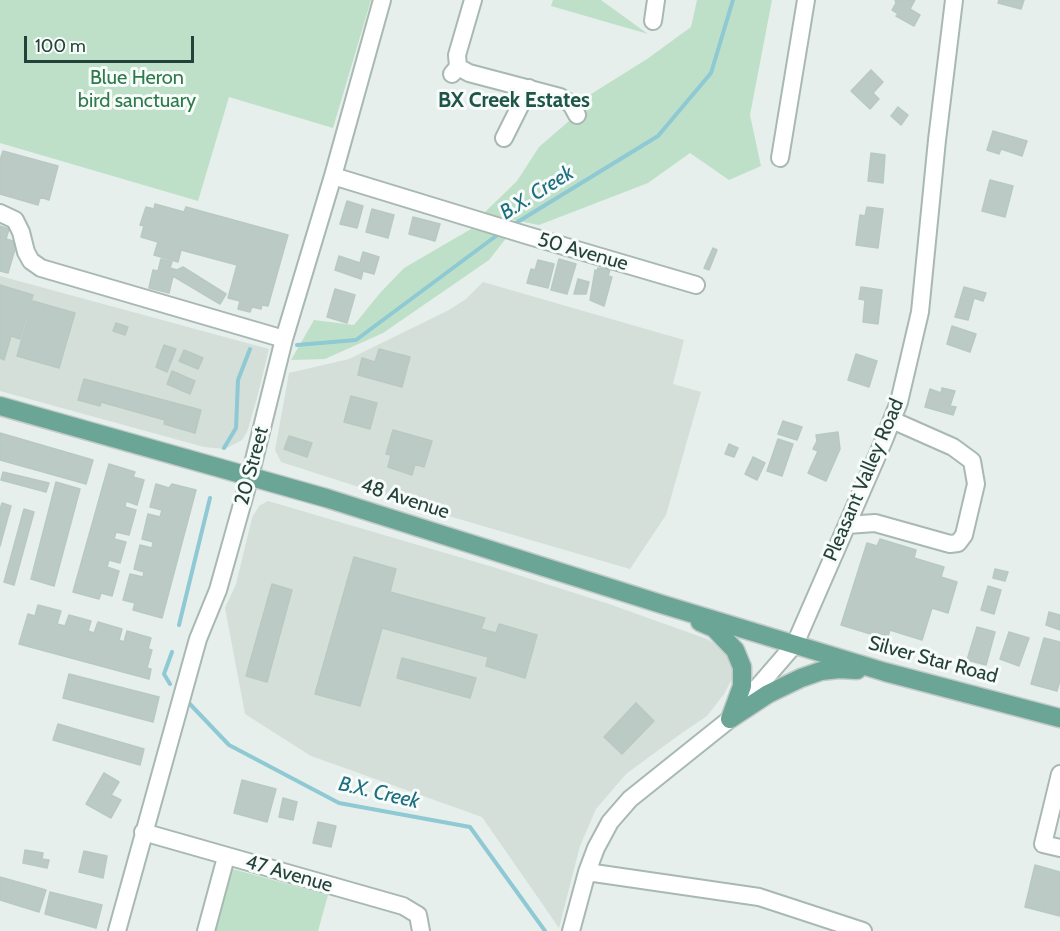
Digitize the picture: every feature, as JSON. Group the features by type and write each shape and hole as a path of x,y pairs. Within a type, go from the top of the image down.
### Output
{"main road":[{"name":"48 Avenue","path":"0,406 326,498 795,644"},
{"path":"661,604 714,628 735,650 742,667 742,686 730,719"},
{"name":"Silver Star Road","path":"795,644 885,672 1060,718"},
{"path":"730,719 768,694 821,671 839,669 885,672"}],"street":[{"name":"20 Street","path":"117,931 198,639 218,590 250,476 284,339 333,176 382,0"},
{"path":"473,0 455,70 560,97 571,104 577,115"},
{"path":"653,21 656,0"},
{"path":"780,158 806,0"},
{"name":"Pleasant Valley Road","path":"571,931 587,872 596,848 610,822 630,799 730,719 795,644 892,420 899,402 920,312 954,0"},
{"path":"504,138 529,88"},
{"name":"50 Avenue","path":"333,176 696,285"},
{"path":"0,213 15,220 26,252 31,261 41,268 284,339"},
{"path":"847,525 875,523 950,544 958,543 964,535 976,484 972,461 953,447 892,420"},
{"path":"1060,774 1043,844 1060,848"},
{"name":"47 Avenue","path":"143,832 403,906 418,915 421,931"},
{"path":"206,931 226,857"},
{"path":"587,872 759,897 863,931"}],"shaded area":[{"path":"0,276 269,349 247,432 242,440 225,449 204,447 0,391"},
{"path":"483,282 684,340 673,384 701,392 666,515 630,569 452,517 281,462 275,450 289,373 349,359 449,310 466,299"},
{"path":"268,501 493,567 609,604 707,639 725,650 731,663 733,677 724,694 707,716 626,774 596,809 580,846 559,928 482,817 311,756 245,714 225,608 236,584 252,518 259,506"}],"green space":[{"name":"Blue Heron bird sanctuary","path":"0,0 371,0 333,128 229,97 198,201 0,143"},
{"path":"553,0 601,0 648,34 551,6"},
{"path":"697,0 772,0 750,115 761,166 729,180 690,153 648,183 539,225 483,214 517,181 539,147 569,121 580,101 647,59 691,27"},
{"path":"471,229 507,237 489,260 383,333 325,359 291,360 314,320 354,325 404,268"},
{"path":"229,868 328,895 318,931 212,931"}],"building":[{"path":"895,0 915,0 910,9 920,15 914,26 896,16 898,14 892,10 896,3"},
{"path":"999,0 1024,0 1021,9 998,3"},
{"path":"871,70 883,82 873,93 879,99 870,109 851,91"},
{"path":"898,107 908,115 901,125 891,116"},
{"path":"993,131 1027,141 1022,156 1001,149 999,154 987,150"},
{"path":"3,151 58,166 49,200 40,197 38,205 0,194 0,160"},
{"path":"871,153 885,155 883,183 868,181"},
{"path":"990,180 1013,186 1005,217 982,211"},
{"path":"347,201 363,206 357,228 340,224"},
{"path":"155,204 184,212 186,207 288,235 268,306 262,305 261,309 252,307 250,312 238,309 240,301 228,298 237,265 181,250 178,262 154,255 158,242 141,237 144,226 140,225 146,207 154,209"},
{"path":"867,207 883,209 878,248 856,245 860,215 865,216"},
{"path":"372,209 394,215 388,238 366,232"},
{"path":"413,217 440,224 435,241 409,234"},
{"path":"0,226 9,229 6,239 17,242 8,273 0,271"},
{"path":"713,248 717,250 709,270 704,268"},
{"path":"363,252 379,257 374,274 363,271 361,279 335,270 339,256 360,263"},
{"path":"161,259 172,262 170,268 177,270 183,267 226,294 220,304 173,276 169,293 149,288 153,270 158,271"},
{"path":"559,259 576,264 567,294 551,290"},
{"path":"538,260 554,264 548,288 527,283 531,269 535,270"},
{"path":"598,268 610,270 608,276 612,277 604,306 590,300 595,270 597,271"},
{"path":"578,279 589,282 586,294 574,294"},
{"path":"0,285 33,295 20,339 11,336 4,360 0,358"},
{"path":"861,287 882,290 878,324 863,322 865,300 859,299"},
{"path":"964,287 986,293 983,301 974,298 968,320 955,317"},
{"path":"335,289 355,295 347,323 327,317"},
{"path":"33,301 75,313 59,368 17,356"},
{"path":"116,323 128,327 125,335 113,331"},
{"path":"952,326 976,334 970,352 947,344"},
{"path":"164,345 176,349 167,372 156,367"},
{"path":"379,349 410,357 402,387 358,375 362,358 375,362"},
{"path":"184,350 203,358 198,369 179,361"},
{"path":"856,354 877,361 869,387 848,380"},
{"path":"172,371 195,381 190,394 167,384"},
{"path":"84,379 201,410 195,433 164,424 165,420 101,402 100,406 78,400"},
{"path":"942,388 955,391 950,406 956,407 953,415 925,407 930,389 941,393"},
{"path":"351,396 377,403 370,429 344,422"},
{"path":"783,421 802,427 797,440 778,434"},
{"path":"393,430 432,441 424,467 415,464 412,475 388,467 391,455 386,454"},
{"path":"838,432 840,449 826,481 808,473 818,451 813,449 817,441 816,435"},
{"path":"0,433 93,460 86,484 0,460"},
{"path":"289,436 312,443 307,457 284,449"},
{"path":"778,439 793,444 782,476 767,471"},
{"path":"729,444 738,448 734,457 725,454"},
{"path":"753,457 765,463 757,480 745,474"},
{"path":"109,464 135,472 133,477 144,480 137,505 126,501 125,507 136,510 129,535 116,532 114,539 126,542 120,563 109,560 107,567 119,571 112,596 101,593 99,599 73,592"},
{"path":"3,472 49,483 46,492 1,480"},
{"path":"56,482 80,489 54,586 31,579"},
{"path":"156,484 169,488 172,484 196,490 162,618 133,610 135,603 123,600 130,574 143,577 144,572 134,569 140,545 152,548 153,542 142,539 148,514 160,517 162,510 150,507"},
{"path":"2,503 11,506 0,546 0,510"},
{"path":"24,509 34,512 14,585 4,582"},
{"path":"880,539 916,550 914,558 944,567 941,577 957,582 948,613 932,608 922,640 890,630 887,639 841,625 867,543 877,546"},
{"path":"354,557 396,569 390,592 485,618 481,629 496,633 499,624 537,635 525,678 486,666 488,657 382,628 360,706 315,694"},
{"path":"995,569 1008,572 1005,581 993,578"},
{"path":"272,584 292,590 267,682 246,676"},
{"path":"988,586 1001,590 994,614 981,610"},
{"path":"38,605 61,611 57,624 65,626 69,615 91,621 88,631 94,633 98,622 122,629 119,640 124,642 127,631 151,638 148,649 152,650 147,668 151,669 149,679 19,644 28,614 35,616"},
{"path":"1049,612 1060,615 1060,630 1046,625"},
{"path":"977,627 995,632 986,665 967,660"},
{"path":"1009,632 1029,638 1019,666 1000,659"},
{"path":"1044,638 1060,642 1060,680 1057,691 1031,684"},
{"path":"402,658 476,678 470,698 397,678"},
{"path":"69,674 159,697 153,722 63,698"},
{"path":"636,703 654,721 622,754 604,737"},
{"path":"58,724 144,749 140,765 53,740"},
{"path":"104,773 119,782 111,795 121,800 111,818 86,804"},
{"path":"242,780 276,789 267,822 234,813"},
{"path":"283,798 297,802 293,820 279,817"},
{"path":"318,822 336,826 331,847 313,843"},
{"path":"25,850 43,853 42,859 49,860 47,868 23,863"},
{"path":"84,851 107,856 103,878 79,872"},
{"path":"1035,865 1060,872 1060,916 1025,907"},
{"path":"0,877 46,890 39,912 0,900"},
{"path":"50,892 102,905 96,928 45,914"}],"waterway":[{"name":"B.X. Creek","path":"511,226 658,136 711,73 733,0"},
{"name":"B.X. Creek","path":"297,345 356,340 500,233"},
{"name":"B.X. Creek","path":"224,448 236,428 238,380 250,349"},
{"name":"B.X. Creek","path":"179,625 210,498"},
{"name":"B.X. Creek","path":"170,684 164,674 172,652"},
{"name":"B.X. Creek","path":"187,701 229,745 339,803 470,827 545,931"}],"district":[{"name":"BX Creek Estates","path":"514,101"}]}
